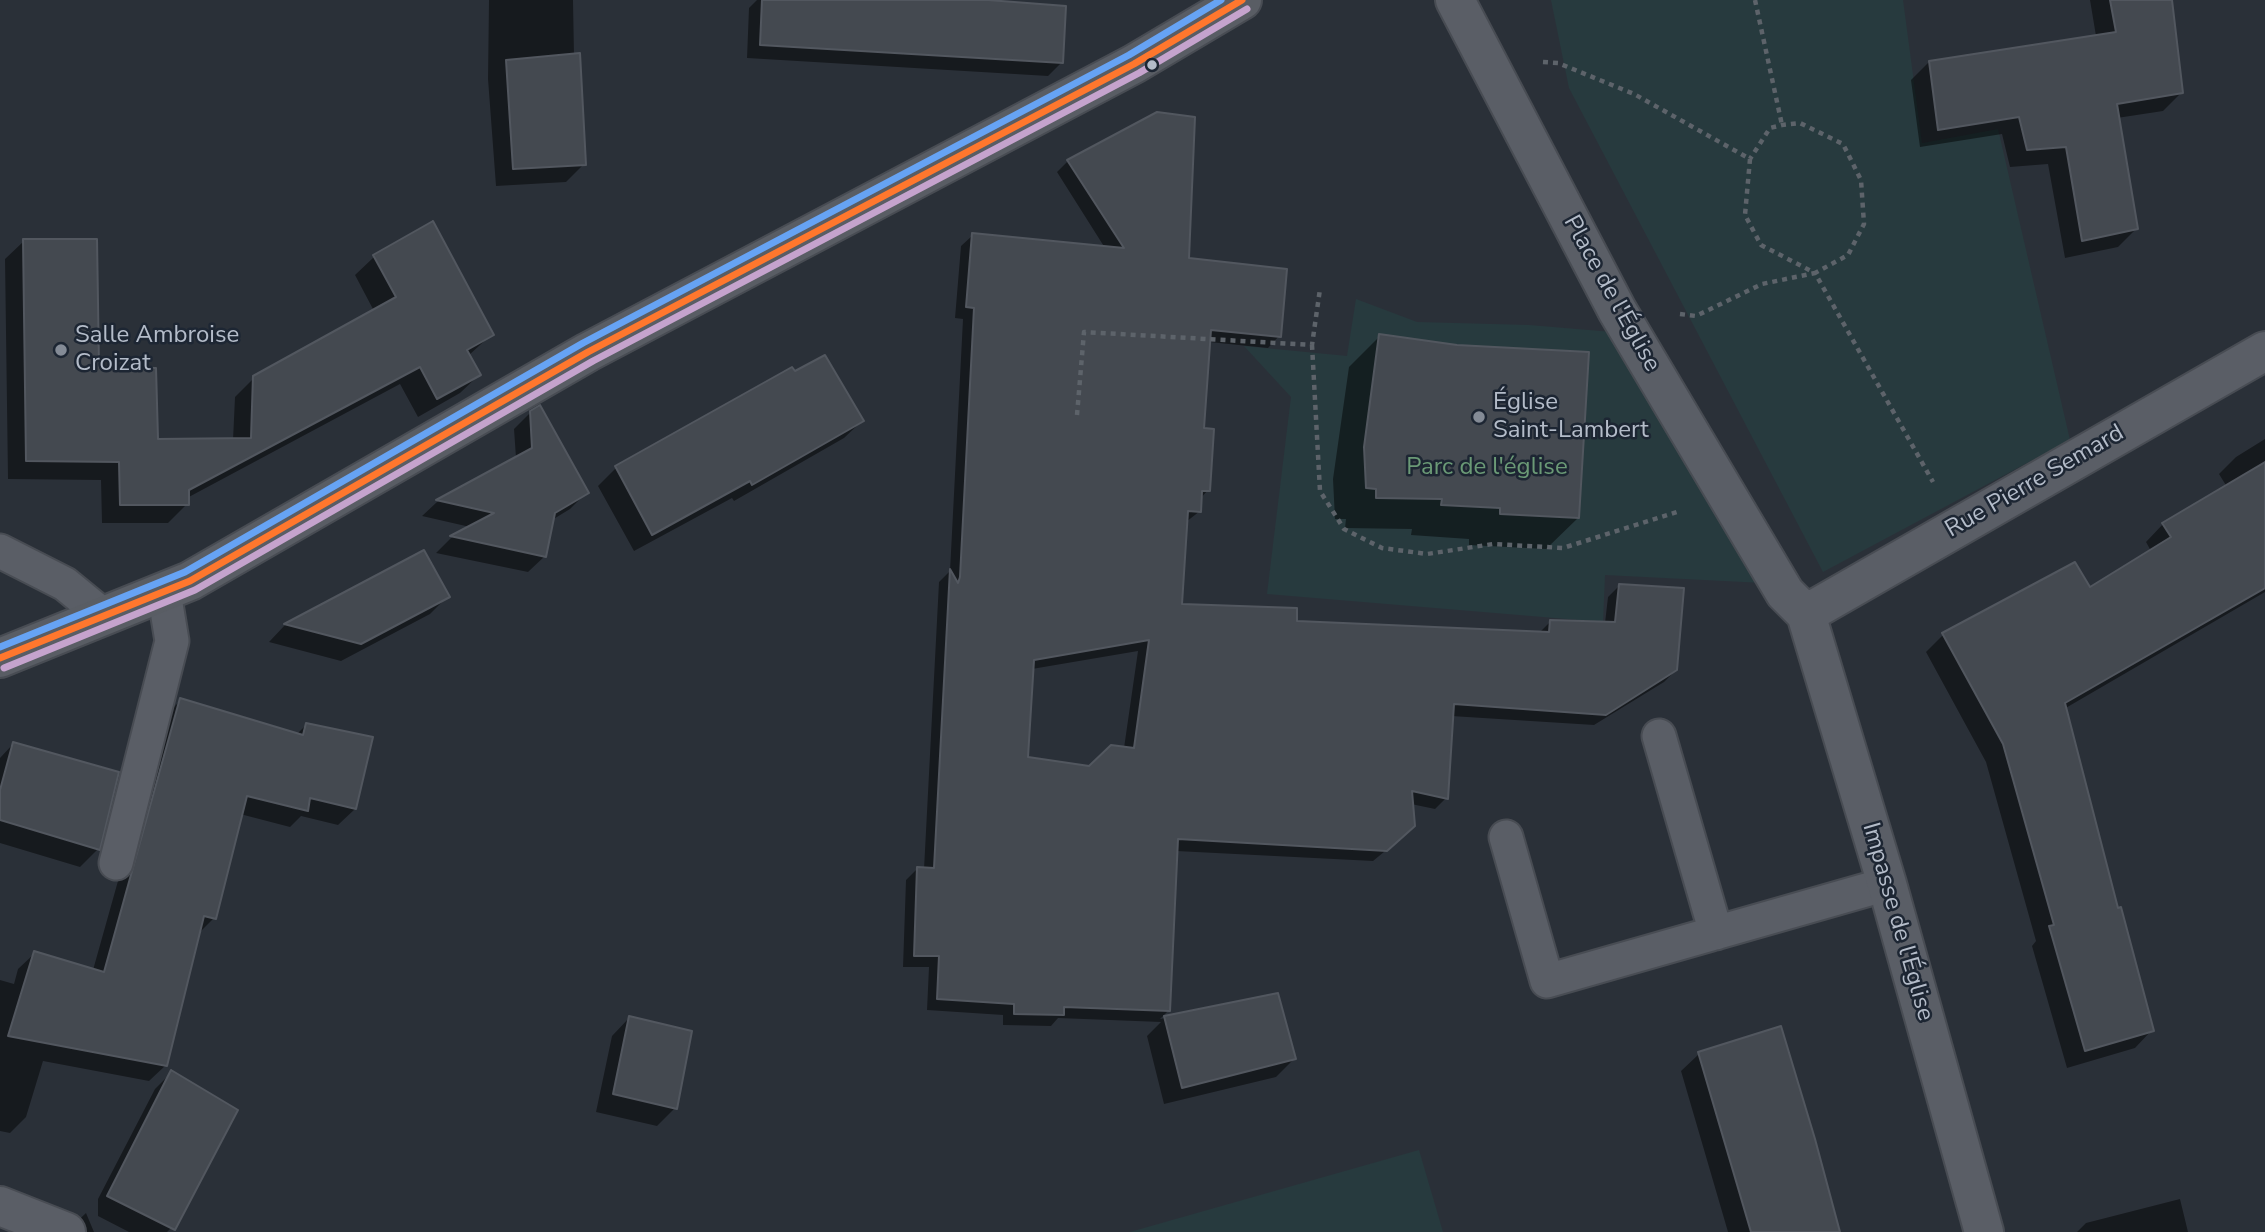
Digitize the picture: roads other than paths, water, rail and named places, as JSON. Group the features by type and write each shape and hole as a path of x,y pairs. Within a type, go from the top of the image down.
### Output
{"main road":[{"path":"0,658 190,581 588,352 1134,64 1242,0"}],"street":[{"name":"Place de l'Église","path":"1455,0 1617,310 1785,593 1805,614"},
{"name":"Rue Pierre Semard","path":"1805,614 2265,351"},
{"name":"Impasse de l'Église","path":"1805,614 1887,884 1984,1232"},
{"path":"0,1206 66,1232"}],"lane":[{"path":"0,551 65,584 104,616"},
{"path":"116,863 172,641 164,592"},
{"path":"1660,736 1716,933"},
{"path":"1506,837 1547,981 1887,884"}],"place":[{"name":"Salle Ambroise Croizat","path":"61,350"},
{"name":"Église Saint-Lambert","path":"1479,417"}],"park label":[{"name":"Parc de l'église","path":"1487,468"}]}
